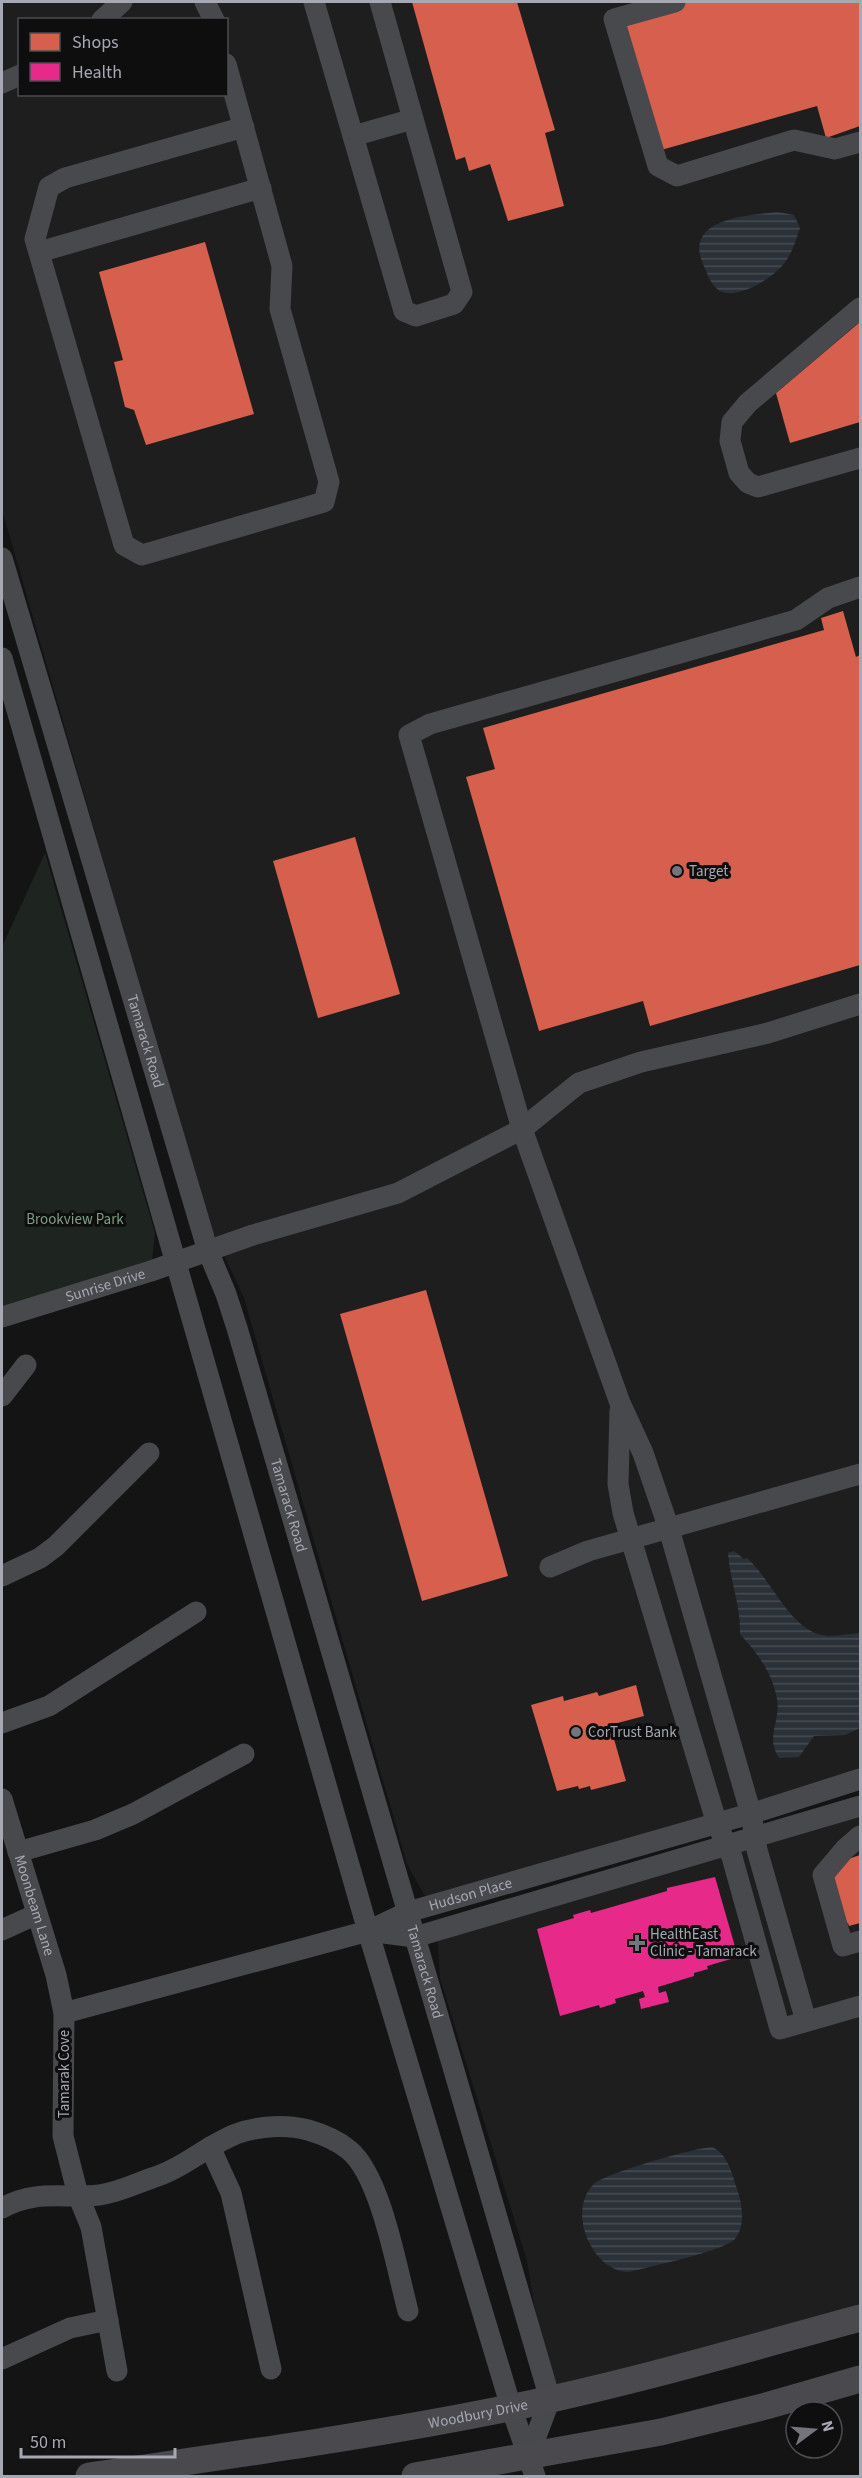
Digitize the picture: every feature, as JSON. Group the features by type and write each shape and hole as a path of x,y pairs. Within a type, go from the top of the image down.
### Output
{"main road":[{"name":"Woodbury Drive","path":"89,2476 380,2431 511,2407 550,2399 861,2318"},
{"path":"415,2476 532,2466 766,2406 861,2379"}],"street":[{"path":"104,18 122,2"},
{"path":"205,2 213,18"},
{"path":"314,2 404,311 416,316 454,304 462,292 380,2"},
{"path":"675,2 614,19 658,166 677,176 795,140 836,149 861,142"},
{"path":"228,71 244,127 261,188 282,266 280,309 329,482 324,502 142,555 124,545 35,239 49,186 65,178 244,127"},
{"path":"2,83 18,76"},
{"path":"353,136 413,118"},
{"path":"39,252 261,188"},
{"path":"861,308 748,403 732,422 730,441 739,473 748,483 758,487 861,458"},
{"name":"Tamarack Road","path":"2,558 208,1251 237,1328 550,2399"},
{"path":"806,2021 755,1839 751,1814 669,1529 643,1453 620,1403 522,1129 409,735 430,724 796,620 828,598 861,587"},
{"name":"Tamarack Road","path":"2,658 368,1931 511,2407 532,2466"},
{"name":"Sunrise Drive","path":"2,1317 398,1193 522,1129 579,1083 641,1062 768,1033 861,1004"},
{"path":"2,1396 26,1365"},
{"path":"620,1403 618,1484 631,1539 717,1824 727,1847 780,2028 861,2006"},
{"path":"2,1576 40,1558 56,1546 149,1453"},
{"path":"550,1567 588,1551 861,1474"},
{"path":"2,1723 49,1706 196,1612"},
{"path":"18,1851 95,1830 124,1818 172,1795 244,1754"},
{"name":"Hudson Place","path":"368,1931 408,1912 717,1824 861,1779"},
{"name":"Moonbeam Lane","path":"2,1799 64,2013"},
{"name":"Hudson Place","path":"368,1931 415,1937 861,1806"},
{"path":"861,1836 845,1849 823,1875 843,1946 861,1941"},
{"path":"2,1930 37,1914"},
{"name":"Tamarak Cove","path":"117,2372 91,2227 78,2195 63,2136 64,2013 368,1931"},
{"path":"2,2208 15,2200 48,2194 101,2195 176,2169 210,2147 248,2131 267,2127 297,2127 324,2135 350,2150 366,2170 375,2189 408,2311"},
{"path":"210,2147 231,2193 271,2369"},
{"path":"2,2359 70,2328 108,2320"},
{"path":"532,2466 550,2399"}],"shaded area":[{"path":"2,2 860,2 860,1779 430,1905 407,1864 244,1298 206,1217 2,510"},
{"path":"778,212 794,215 800,228 785,262 770,277 753,287 735,293 717,289 703,264 699,249 702,237 710,228 722,222"},
{"path":"734,1551 744,1559 747,1558 756,1567 788,1611 807,1629 828,1636 860,1633 860,1728 845,1735 814,1736 799,1757 779,1758 773,1743 778,1707 775,1689 763,1664 740,1634 739,1613 728,1553"},
{"path":"860,1806 860,2318 550,2399 527,2261 440,1978 437,1931"},
{"path":"712,2147 726,2159 739,2195 742,2221 735,2239 716,2249 629,2272 616,2269 604,2262 594,2251 587,2238 583,2223 582,2209 586,2195 594,2184 651,2162"}],"green space":[{"name":"Brookview Park","path":"45,853 155,1233 151,1271 2,1317 2,947"}],"building: Shops":[{"path":"412,2 517,2 555,130 545,133 564,206 508,221 490,164 469,171 465,157 456,160"},
{"path":"671,2 860,2 860,126 826,138 817,106 654,152 614,19"},
{"path":"205,242 254,414 146,445 134,410 125,407 114,362 123,360 99,272"},
{"path":"860,322 860,422 790,443 776,393"},
{"name":"Target","path":"843,611 856,657 860,655 860,965 650,1026 643,1001 539,1031 466,777 495,769 483,728 824,630 821,618"},
{"path":"355,837 400,994 318,1018 273,861"},
{"path":"426,1290 508,1576 422,1601 340,1314"},
{"name":"CorTrust Bank","path":"636,1685 644,1716 610,1725 626,1781 591,1790 590,1786 579,1789 578,1786 557,1791 531,1705 563,1696 564,1701 597,1692 599,1696"},
{"path":"860,1855 860,1923 849,1926 845,1923 831,1873 842,1861"}],"building: Health":[{"name":"HealthEast Clinic - Tamarack","path":"715,1877 738,1957 707,1966 708,1969 694,1973 694,1976 658,1987 659,1993 666,1991 669,2002 641,2009 639,1999 645,1997 643,1991 615,1999 616,2003 600,2008 599,2005 560,2016 537,1929 574,1918 573,1915 590,1910 591,1913 667,1891 667,1888"}],"place":[{"name":"Target","path":"677,871"},
{"name":"CorTrust Bank","path":"576,1732"},
{"name":"HealthEast Clinic - Tamarack","path":"637,1943"}]}
